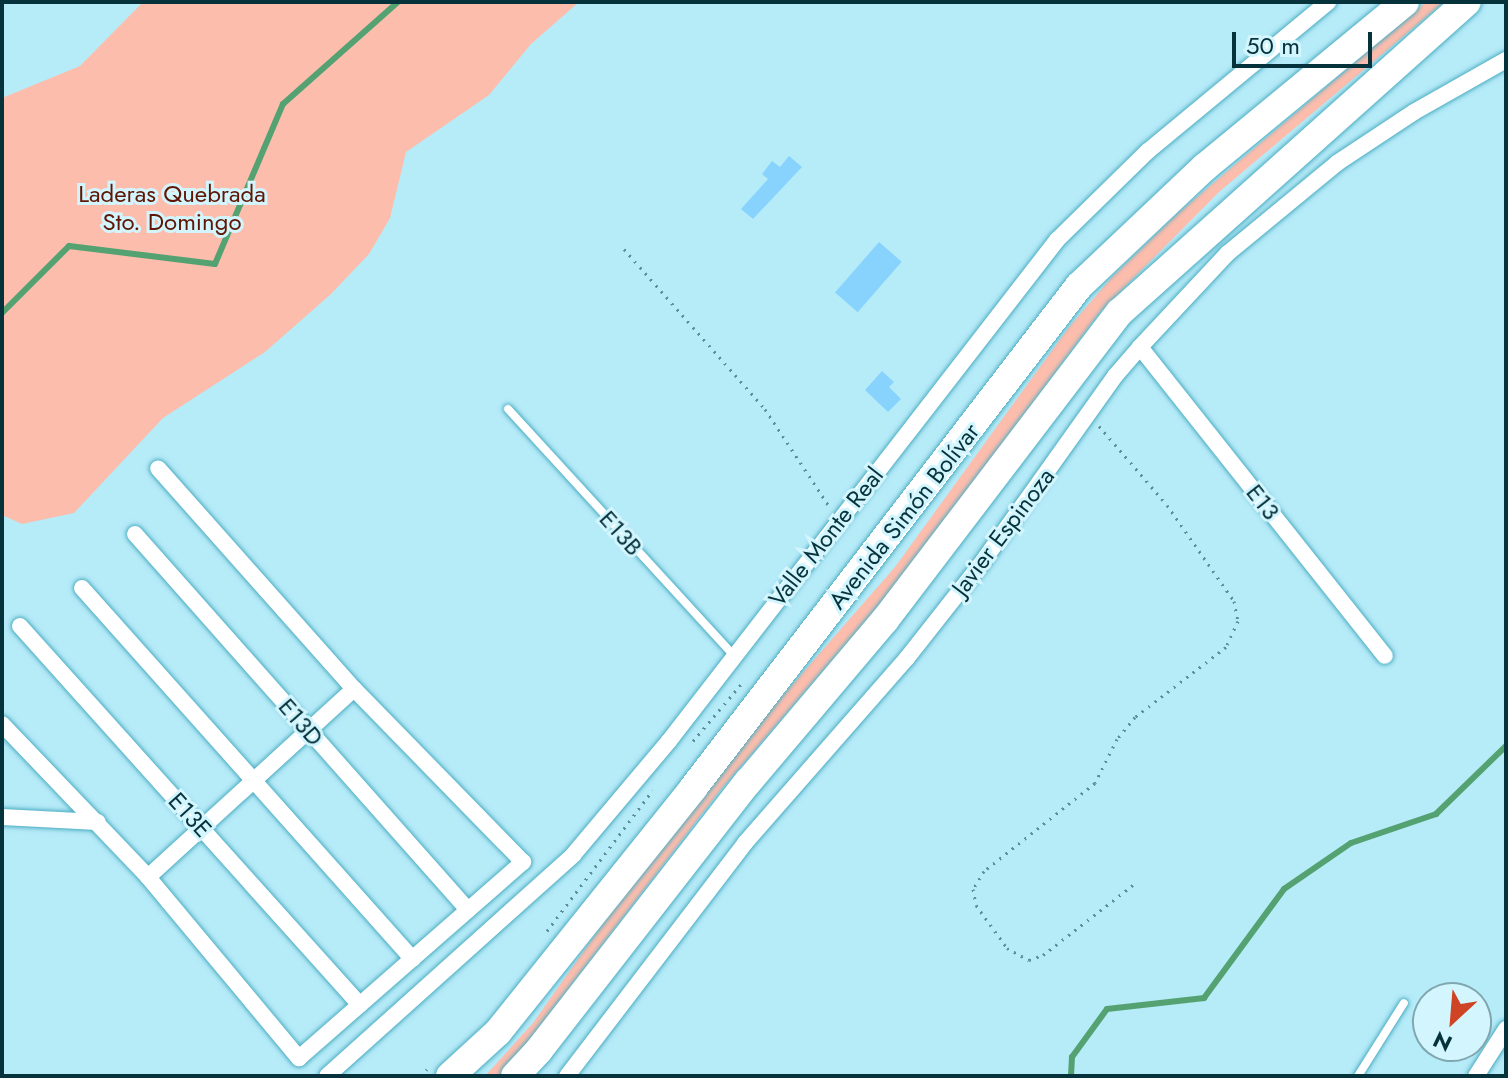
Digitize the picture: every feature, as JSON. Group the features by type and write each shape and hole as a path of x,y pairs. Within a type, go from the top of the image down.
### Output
{"highway":[{"name":"Avenida Simón Bolívar","path":"450,1076 498,1032 694,787 1079,286 1205,167 1405,2"},
{"name":"Avenida Simón Bolívar","path":"515,1076 539,1050 748,782 885,620 1120,312 1467,2"}],"street":[{"name":"Valle Monte Real","path":"327,1076 573,855 669,741 1057,240 1148,151 1328,2"},
{"name":"Javier Espinoza","path":"567,1076 587,1055 615,1011 745,843 907,658 981,564 1140,347 1228,253 1337,163 1414,112 1506,60"},
{"name":"E13","path":"1140,347 1385,656"},
{"path":"2,724 148,877 299,1058 523,862 354,689 158,468"},
{"name":"E13D","path":"135,534 468,910"},
{"path":"82,588 254,781 418,954 440,972"},
{"name":"E13E","path":"20,626 360,1005"},
{"path":"148,877 354,689"},
{"path":"2,817 98,822"},
{"path":"397,971 415,995"},
{"path":"1476,1076 1506,1029"}],"lane":[{"name":"E13B","path":"508,409 734,656"},
{"path":"1358,1076 1404,1003"}],"path":[{"path":"624,249 765,409 822,500 840,518"},
{"path":"1089,414 1167,505 1234,601 1238,621 1226,647 1135,717 1117,739 1095,783 984,871 973,889 976,905 1007,948 1029,960 1043,955 1133,885"}],"green space":[{"name":"Laderas Quebrada Sto. Domingo","path":"143,2 579,2 531,44 489,95 406,152 390,218 369,254 331,294 265,352 163,418 74,513 22,524 2,515 2,98 80,66"},
{"path":"1426,2 1444,2 1219,192 1100,312 905,575 718,793 511,1064 500,1076 485,1076 533,1023 617,904 764,717 895,567 1069,327 1112,277 1177,214"}],"building":[{"path":"789,156 802,167 753,219 741,209 768,179 762,174 772,161 780,167"},
{"path":"879,242 902,262 858,312 835,293"},
{"path":"882,371 894,382 889,387 901,399 888,412 865,390"}],"waterway":[{"path":"2,313 69,246 215,264 283,104 398,2"},
{"path":"1071,1076 1072,1057 1107,1009 1204,998 1284,889 1351,843 1436,814 1506,746"}]}
